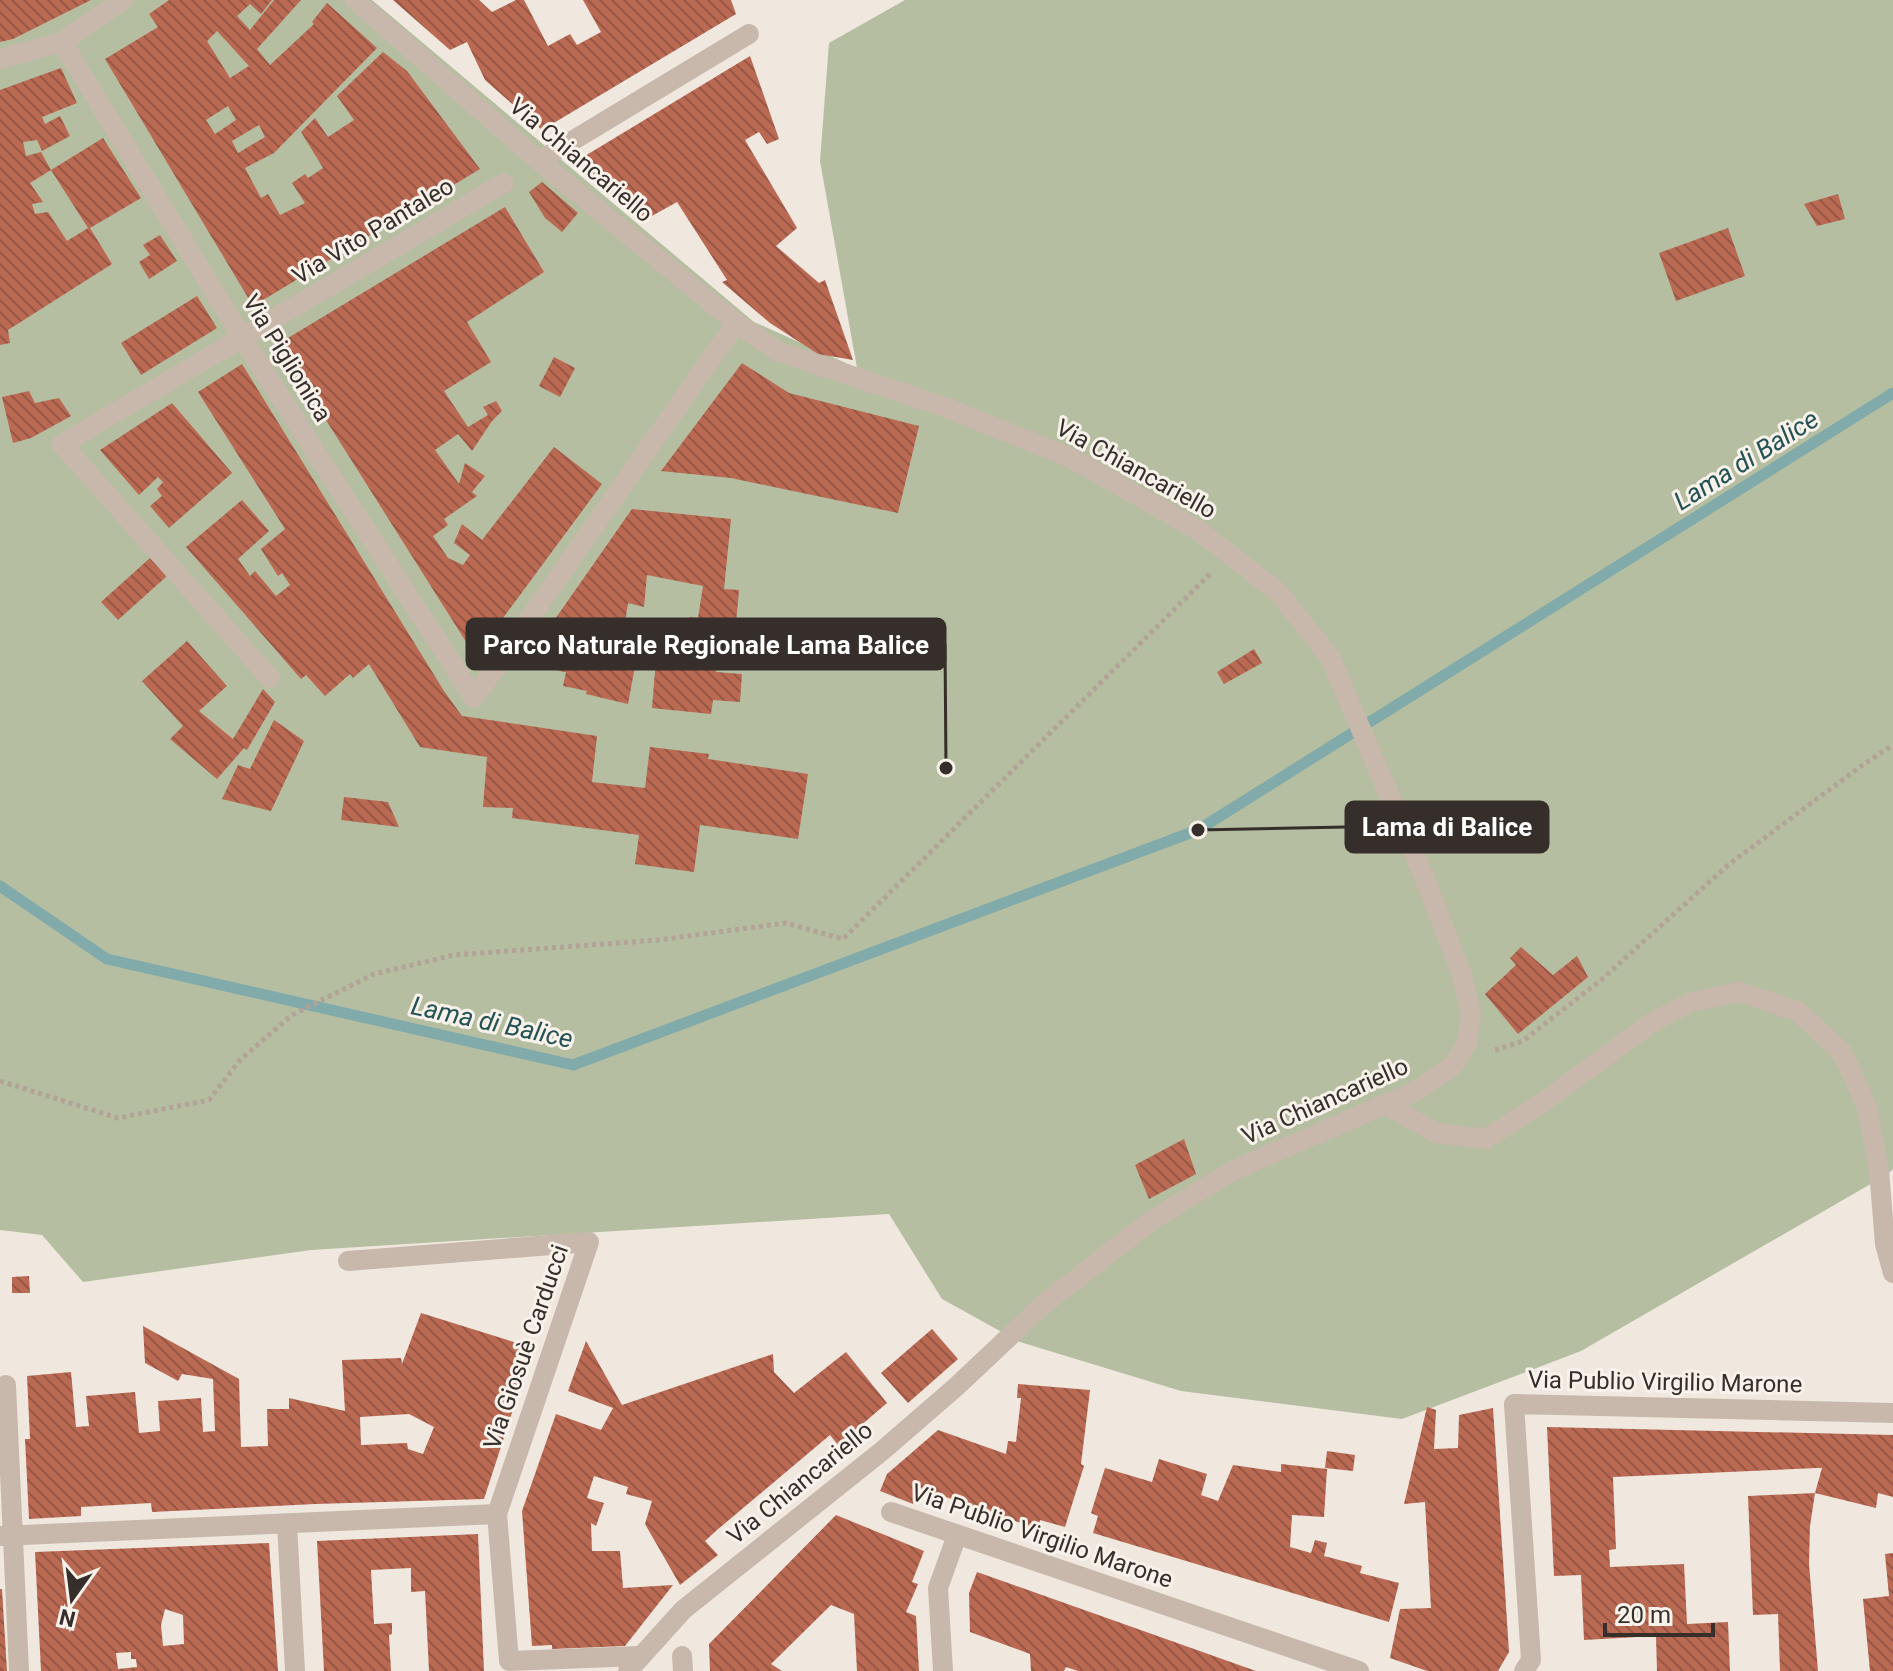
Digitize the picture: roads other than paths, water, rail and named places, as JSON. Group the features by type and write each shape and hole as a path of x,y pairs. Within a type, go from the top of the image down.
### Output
{"street":[{"path":"0,59 62,42 123,0"},
{"name":"Via Chiancariello","path":"355,0 539,161 736,323 777,351 942,406 1071,458 1198,530 1278,592 1330,657 1423,874 1462,975 1471,1015 1467,1043 1454,1065 1418,1090 1234,1170 1152,1220 1045,1303 882,1451 683,1610 634,1664"},
{"path":"539,161 749,34"},
{"name":"Via Piglionica","path":"62,42 243,339 474,698 736,323"},
{"name":"Via Vito Pantaleo","path":"270,678 62,444 504,183"},
{"path":"1385,1104 1436,1133 1485,1139 1542,1103 1651,1023 1691,1002 1740,992 1797,1011 1842,1052 1867,1107 1879,1170 1885,1244 1893,1273"},
{"name":"Via Giosuè Carducci","path":"348,1261 589,1242 497,1514 509,1661 634,1664"},
{"path":"6,1385 6,1536 19,1671"},
{"name":"Via Publio Virgilio Marone","path":"1524,1671 1531,1660 1514,1404 1893,1413"},
{"name":"Via Publio Virgilio Marone","path":"891,1512 1359,1671"},
{"path":"6,1536 497,1514"},
{"path":"287,1524 295,1671"},
{"path":"943,1671 938,1588 957,1535"}],"waterway":[{"name":"Lama di Balice","path":"0,886 107,959 573,1065 1198,830 1893,393"}],"place":[{"name":"Parco Naturale Regionale Lama Balice","path":"946,768"},
{"name":"Lama di Balice","path":"1198,830"}]}
